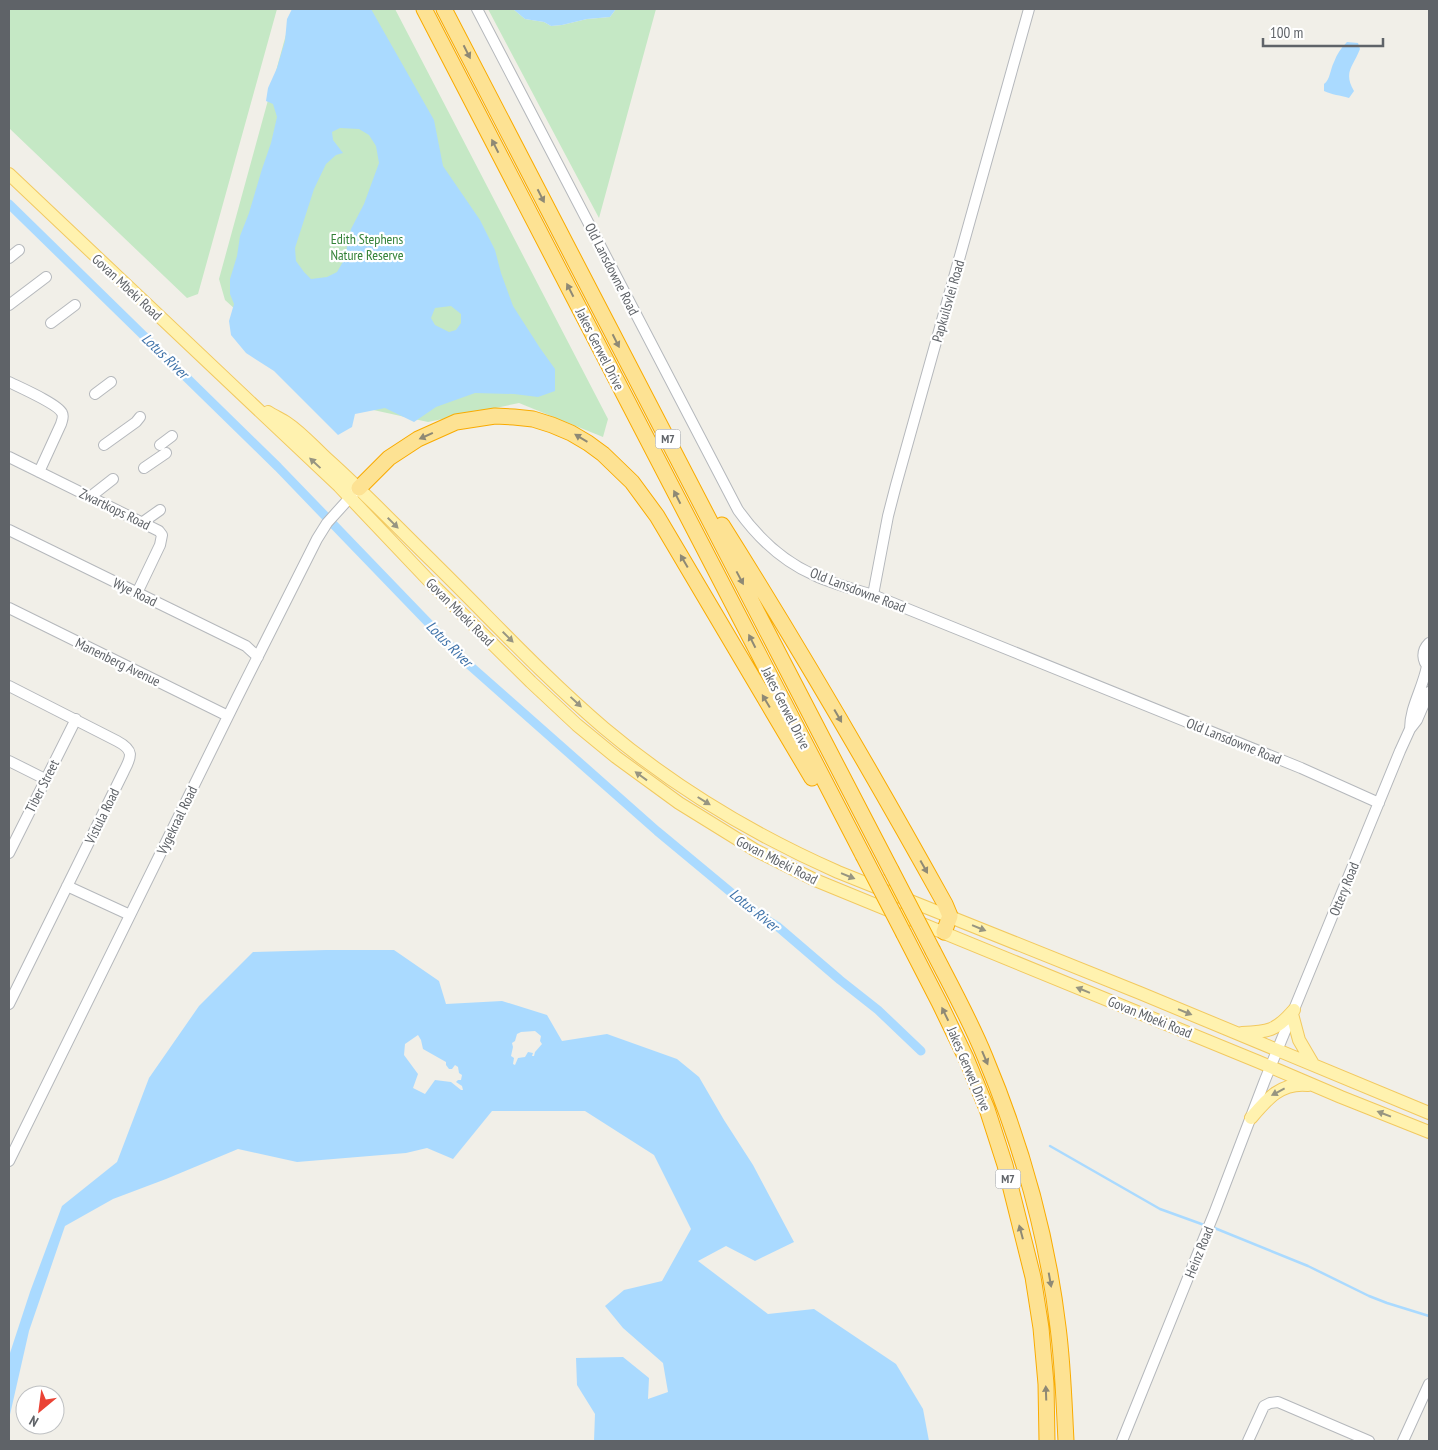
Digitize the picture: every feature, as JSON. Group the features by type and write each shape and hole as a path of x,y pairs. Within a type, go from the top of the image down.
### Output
{"highway":[{"name":"Jakes Gerwel Drive","path":"424,9 904,934 966,1058 987,1109 1004,1165 1033,1277 1041,1328 1046,1384 1047,1441"},
{"name":"Jakes Gerwel Drive","path":"444,9 960,1002 984,1055 1024,1162 1041,1231 1058,1327 1064,1386 1066,1441"},
{"path":"655,415 813,674 945,904 950,916 944,932"},
{"path":"354,492 389,458 418,439 456,422 476,418 496,416 532,419 571,433 596,448 632,482 657,516 826,802 860,850"}],"main road":[{"name":"Govan Mbeki Road","path":"9,174 246,399 289,424 354,492 585,711 624,744 686,790 730,817 803,857 1429,1113"},
{"name":"Govan Mbeki Road","path":"354,492 433,585 577,725 638,774 715,826 755,850 837,889 1429,1132"},
{"path":"1237,1033 1271,1030 1293,1012"},
{"path":"1293,1012 1299,1040 1314,1065"},
{"path":"1251,1118 1266,1100 1280,1090 1295,1085 1316,1086"}],"street":[{"name":"Old Lansdowne Road","path":"477,9 738,510 756,534 775,552 814,575 873,595 1275,757 1379,803"},
{"name":"Papkuilsvlei Road","path":"873,595 894,493 1029,9"},
{"path":"9,258 19,250"},
{"path":"9,305 46,278"},
{"path":"51,323 75,305"},
{"path":"9,382 55,406 62,413 61,424 39,472"},
{"path":"95,394 111,382"},
{"path":"104,445 140,417"},
{"path":"144,468 163,449 172,436"},
{"name":"Zwartkops Road","path":"9,457 160,531 162,535 161,542 136,593"},
{"path":"90,497 114,480"},
{"name":"Vygekraal Road","path":"9,1161 317,539 330,520 354,492"},
{"path":"143,522 160,510"},
{"name":"Wye Road","path":"9,530 246,646 258,657"},
{"name":"Manenberg Avenue","path":"9,608 228,716"},
{"name":"Ottery Road","path":"1410,729 1410,717 1428,667 1423,656 1429,643"},
{"name":"Vistula Road","path":"9,686 126,746 130,753 129,760 9,1004"},
{"name":"Ottery Road","path":"1270,1067 1410,729 1417,720 1429,692"},
{"name":"Tiber Street","path":"9,853 76,719"},
{"path":"9,761 45,778"},
{"path":"67,886 130,915"},
{"name":"Heinz Road","path":"1122,1439 1215,1211 1270,1067"},
{"path":"1403,1441 1429,1384"},
{"path":"1248,1441 1264,1406 1272,1402 1278,1402 1370,1441"}],"green space":[{"path":"9,9 277,9 198,294 187,298 9,128"},
{"name":"Edith Stephens Nature Reserve","path":"293,9 395,9 608,419 603,437 519,403 428,422 337,402 225,300 219,279"},
{"path":"488,9 513,9 525,19 544,22 551,26 610,17 616,9 656,9 599,218"}],"water":[{"name":"Edith Stephens Nature Reserve","path":"292,9 371,9 434,120 443,166 480,220 495,250 513,306 555,369 555,391 538,397 475,393 436,407 414,422 385,408 355,414 352,427 338,435 274,371 246,353 231,335 229,321 234,304 230,294 230,279 237,256 240,236 271,143 277,117 273,104 266,101 268,88 277,68 285,41 287,19","holes":["340,128 359,129 369,135 376,146 379,163 364,204 351,229 344,260 337,272 327,277 311,279 296,261 295,248 314,189 326,164 336,155 343,153 333,140 332,132","451,306 461,314 461,323 456,330 449,332 435,325 431,318 435,308"]},
{"path":"513,9 616,9 610,17 551,26 544,22 525,19"},
{"path":"1347,42 1358,43 1360,49 1349,74 1354,91 1349,98 1324,91 1324,84 1329,77 1336,56"},
{"path":"394,950 439,981 446,1004 502,1001 547,1015 562,1041 607,1034 677,1059 699,1077 753,1165 794,1242 755,1261 726,1246 698,1261 768,1314 814,1309 896,1364 923,1409 929,1441 594,1441 595,1414 577,1385 576,1358 623,1357 649,1378 648,1399 668,1392 663,1363 623,1328 605,1306 624,1290 662,1281 691,1229 654,1155 585,1111 492,1111 453,1159 427,1148 406,1153 297,1162 238,1149 113,1199 65,1226 29,1331 17,1385 15,1385 9,1419 9,1356 30,1292 62,1206 117,1162 149,1078 199,1006 253,952","holes":["535,1031 541,1036 540,1041 542,1044 534,1056 532,1056 533,1053 528,1052 525,1057 518,1058 515,1065 513,1064 514,1058 511,1056 512,1043 515,1041 517,1034","418,1035 423,1049 446,1062 449,1069 452,1069 455,1065 458,1067 459,1073 462,1075 461,1080 456,1082 462,1086 463,1090 451,1082 435,1080 425,1094 413,1088 418,1074 404,1055 405,1044"]}],"waterway":[{"name":"Lotus River","path":"9,204 278,467 467,663 657,831 757,914 777,926 878,1010 921,1051"},
{"path":"1050,1146 1160,1209 1207,1226"},
{"path":"1212,1227 1308,1266 1369,1296 1429,1316"}]}
